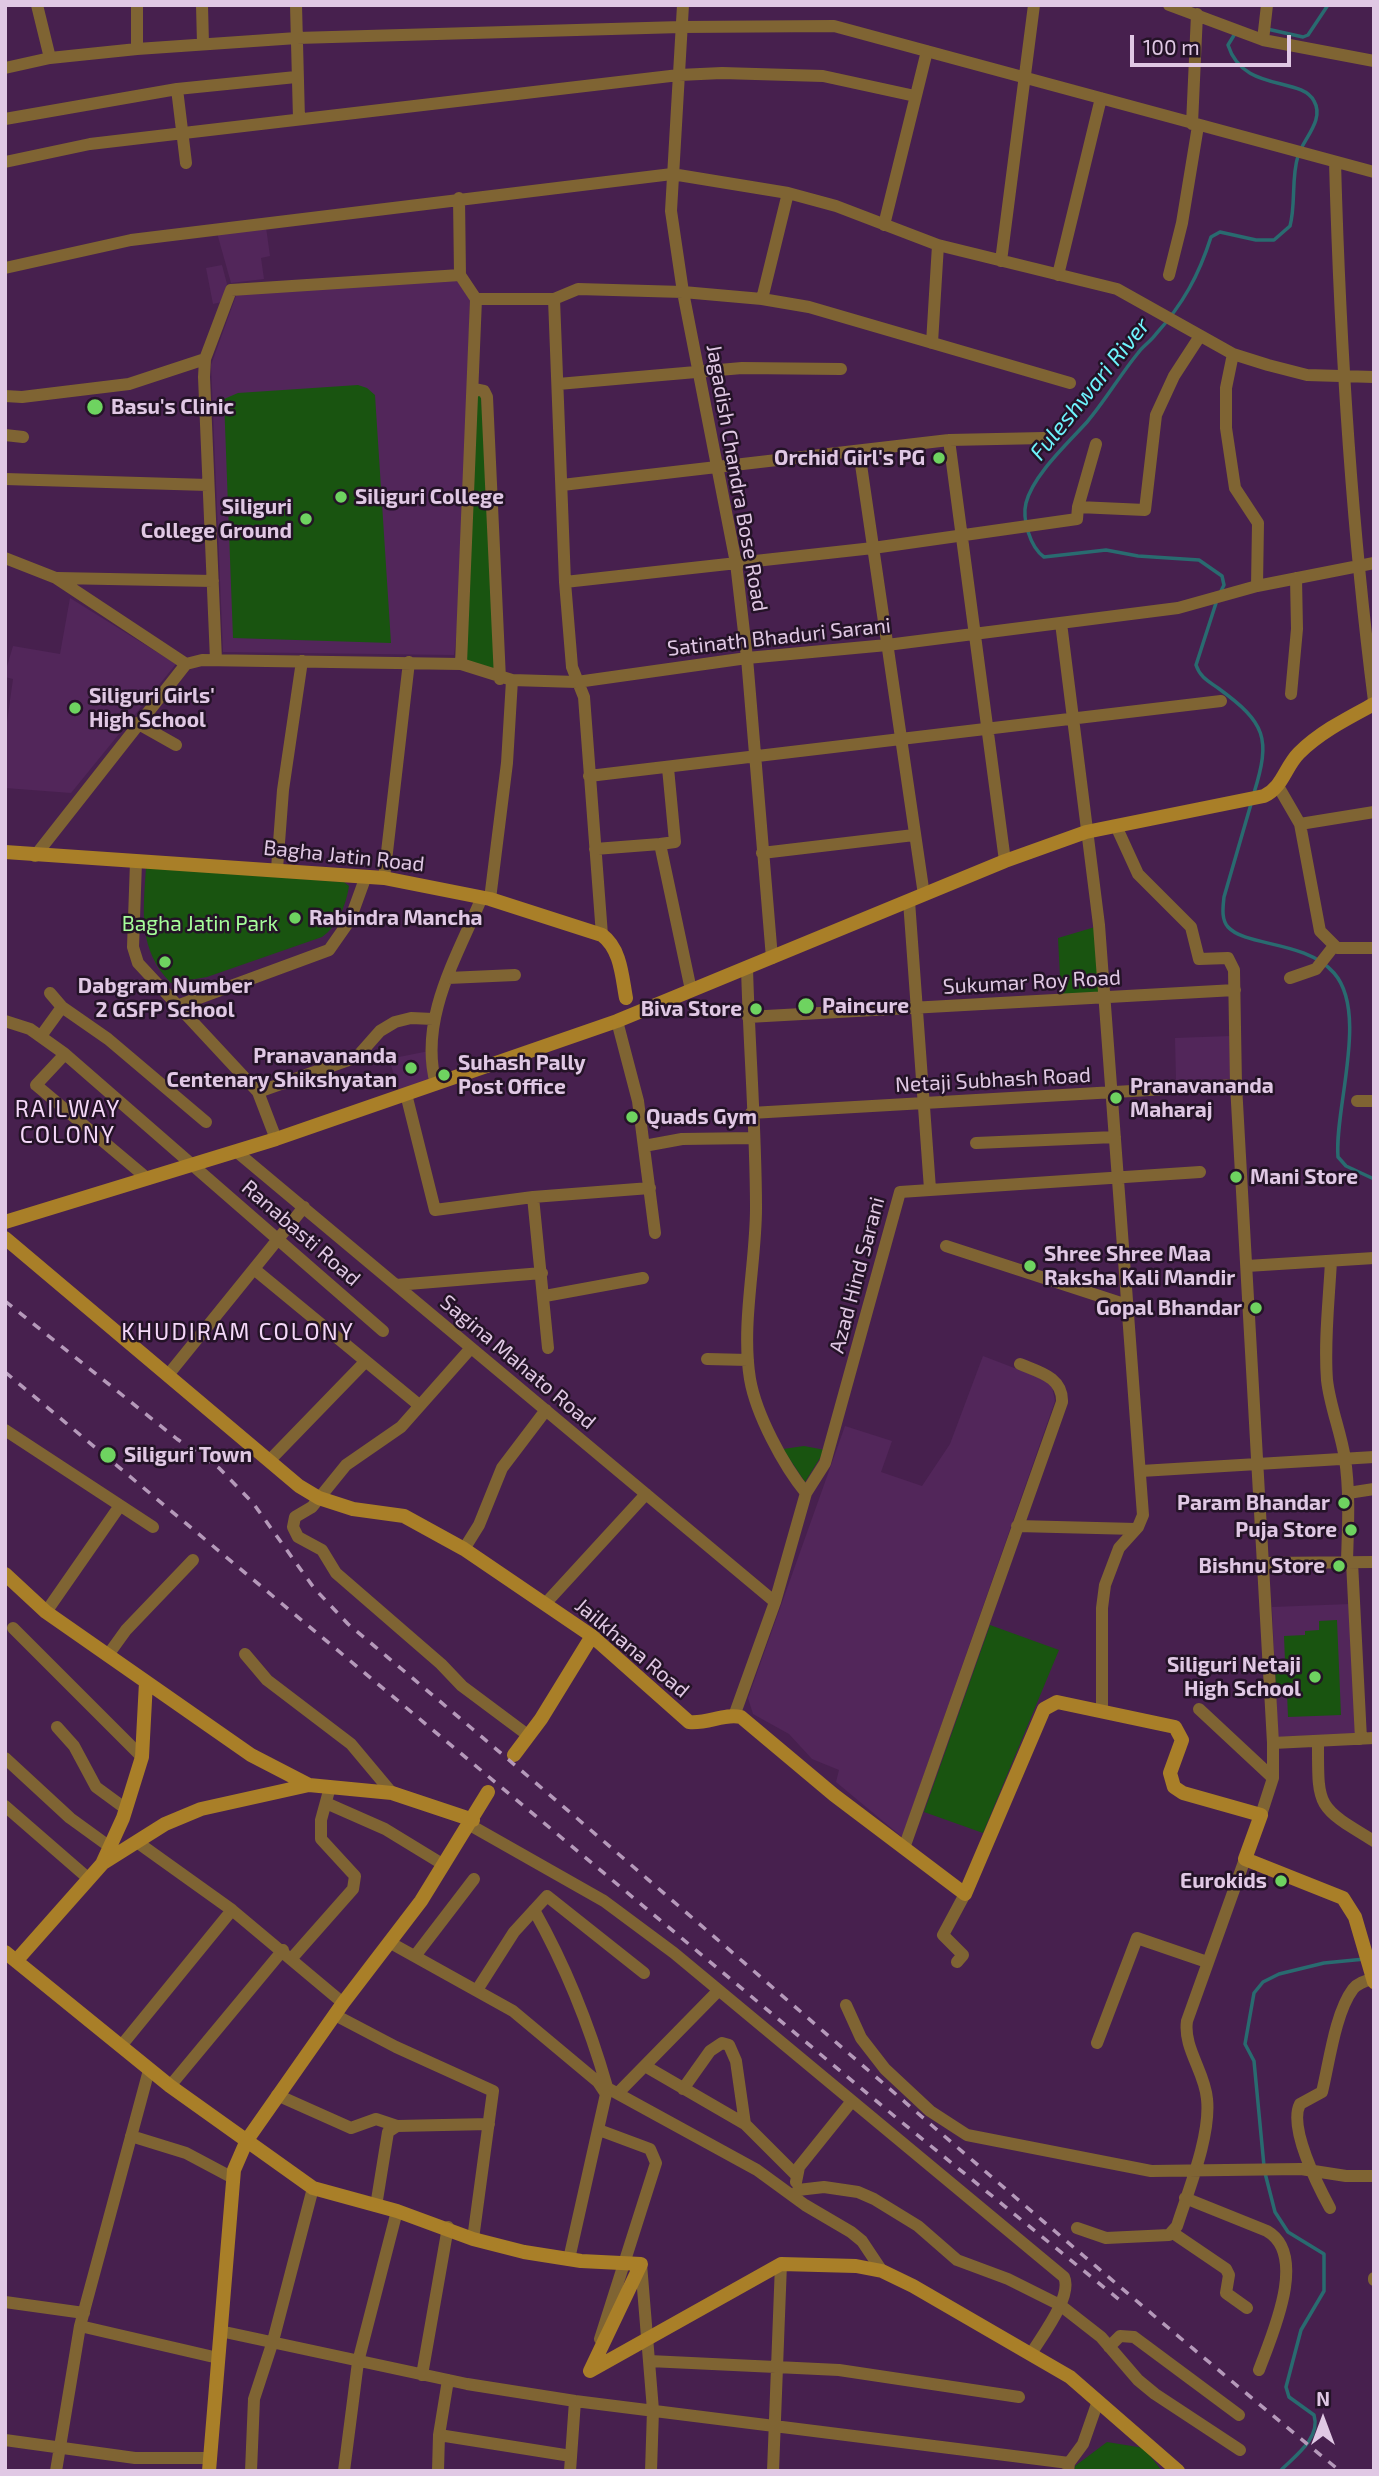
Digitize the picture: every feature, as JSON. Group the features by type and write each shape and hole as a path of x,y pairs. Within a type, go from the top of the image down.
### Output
{"street":[{"path":"37,5 50,58"},
{"path":"137,5 137,49"},
{"path":"202,5 203,44"},
{"path":"296,5 299,119"},
{"name":"Jagadish Chandra Bose Road","path":"683,5 671,211 683,292 736,563 747,658 772,958"},
{"path":"1000,261 1034,5"},
{"path":"1169,5 1217,23 1374,61"},
{"path":"1261,32 1267,5"},
{"path":"1169,275 1182,223 1195,125 1198,14"},
{"path":"5,68 50,58 137,49 297,38 681,27 834,26 1374,172"},
{"path":"884,225 927,51"},
{"path":"5,162 90,144 679,75 823,76 915,96"},
{"path":"5,119 177,89 296,77"},
{"path":"177,89 186,163"},
{"path":"1058,275 1101,98"},
{"path":"5,1222 237,1152 617,1021 1005,861 1086,832 1264,796 1278,786 1289,765 1307,745 1374,703 1357,566 1343,379 1335,162"},
{"path":"5,268 131,240 672,174 788,193 836,206 938,245 1117,289 1233,354 1307,375 1343,379 1374,377"},
{"path":"762,299 788,193"},
{"path":"458,198 460,275 476,299 461,664"},
{"path":"932,343 938,245"},
{"path":"216,660 205,359 231,290 460,275"},
{"path":"476,299 554,299 578,289 683,292 762,299 809,307 1070,383"},
{"path":"554,299 565,582 572,667 584,697 602,935 610,943 618,960 626,998 617,1021 638,1101 655,1233"},
{"path":"1078,507 1145,510 1156,415 1174,376 1200,336"},
{"path":"1233,354 1226,388 1226,428 1235,488 1258,523 1257,586"},
{"path":"5,396 22,397 129,384 205,359"},
{"path":"558,384 742,368 841,369"},
{"path":"436,1084 432,1062 433,1019 448,978 486,898 507,763 506,680 487,397 484,391 474,389"},
{"path":"5,435 23,437"},
{"path":"562,485 949,440 1044,438"},
{"path":"949,440 1005,861"},
{"path":"565,582 873,548 1015,530 1077,519 1096,444"},
{"path":"859,451 924,895"},
{"path":"5,479 208,485"},
{"path":"5,558 56,578 186,664 35,856"},
{"name":"Satinath Bhaduri Sarani","path":"186,664 216,660 461,664 506,680 578,682 747,658 887,645 1060,624 1210,602 1257,586 1374,563"},
{"path":"56,578 213,581"},
{"path":"1291,694 1297,629 1296,578"},
{"path":"1060,624 1105,998 1143,1515 1136,1529 1119,1548 1105,1585 1102,1711"},
{"path":"277,869 283,790 302,661"},
{"path":"384,878 409,662"},
{"path":"589,776 1072,721 1221,701"},
{"path":"137,723 176,745"},
{"path":"595,849 675,842 668,768"},
{"path":"1278,786 1300,824 1320,931 1331,950"},
{"path":"1300,824 1374,812"},
{"path":"1116,826 1138,874 1191,927 1199,959 1225,958 1233,962 1236,1085 1273,1743 1273,1778 1186,2027 1207,2098 1207,2119 1173,2233"},
{"path":"762,853 914,835"},
{"path":"660,844 691,990"},
{"name":"Bagha Jatin Road","path":"5,852 384,878 486,898 602,935"},
{"path":"136,862 135,956 145,973 258,1092 276,1139"},
{"path":"177,1006 329,950 350,920 366,876"},
{"path":"909,901 930,1189"},
{"path":"1290,978 1319,965 1331,950 1374,948"},
{"path":"747,967 756,1210 748,1360 752,1387 762,1412 787,1467 806,1493 775,1602 734,1716 747,1721 965,1894"},
{"path":"448,978 515,975"},
{"name":"Sukumar Roy Road","path":"748,1017 1235,990"},
{"path":"50,993 62,1007 108,1039 206,1122"},
{"path":"626,998 649,1007"},
{"path":"41,1036 62,1007"},
{"path":"258,1092 357,1057 380,1031 395,1022 411,1018 433,1019"},
{"name":"Ranabasti Road","path":"5,1021 41,1036 65,1054 383,1331"},
{"path":"65,1054 36,1085 148,1179"},
{"name":"Netaji Subhash Road","path":"751,1113 1236,1085"},
{"path":"407,1094 435,1210 650,1188"},
{"path":"1357,1101 1374,1101"},
{"path":"976,1143 1115,1137"},
{"path":"644,1146 682,1139 754,1138"},
{"name":"Sagina Mahato Road","path":"237,1152 775,1602"},
{"name":"Azad Hind Sarani","path":"806,1493 825,1462 836,1426 897,1195 904,1190 1200,1172"},
{"path":"533,1198 545,1296 548,1348"},
{"path":"168,1375 304,1208"},
{"name":"Jailkhana Road","path":"5,1238 299,1486 319,1498 363,1511 404,1516 464,1549 592,1636 689,1722 707,1723 734,1716"},
{"path":"946,1246 1128,1305"},
{"path":"1247,1266 1374,1258"},
{"path":"1273,1743 1367,1739 1350,1561 1345,1460 1338,1421 1330,1399 1326,1369 1331,1261"},
{"path":"254,1269 364,1363 419,1405"},
{"path":"396,1285 542,1273"},
{"path":"545,1296 643,1278"},
{"path":"471,1348 401,1427 346,1465 312,1507 295,1517 294,1532 322,1550 337,1573 441,1664 461,1686 529,1736"},
{"path":"706,1359 748,1360"},
{"path":"269,1461 364,1363"},
{"path":"905,1849 1062,1396 1054,1379 1020,1364"},
{"path":"464,1549 479,1525 502,1468 546,1410"},
{"path":"5,1430 153,1527"},
{"path":"1141,1471 1374,1457"},
{"path":"1348,1493 1374,1489"},
{"path":"545,1604 646,1494"},
{"path":"46,1612 120,1507"},
{"path":"1017,1526 1136,1529"},
{"path":"108,1655 126,1630 193,1560"},
{"path":"1264,1563 1374,1562"},
{"path":"5,1574 46,1612 251,1755 309,1785"},
{"path":"13,1628 142,1757"},
{"path":"514,1755 529,1736 592,1636"},
{"path":"245,1654 267,1680 351,1744 392,1793"},
{"path":"146,1682 142,1757 126,1809 102,1864 8,1954 149,2070 313,2188 397,2211 448,2227 473,2239 524,2252 569,2259 641,2264"},
{"path":"957,1962 963,1955 943,1935 965,1894 1044,1709 1057,1702 1175,1727 1180,1731 1182,1740 1170,1773 1174,1787 1183,1793 1261,1815"},
{"path":"1199,1709 1273,1778"},
{"path":"57,1727 74,1746 88,1778 126,1809"},
{"path":"1318,1741 1318,1790 1325,1810 1374,1841"},
{"path":"5,1758 70,1818 110,1847"},
{"path":"102,1864 165,1824 201,1809 309,1785 392,1793 471,1822 604,1901 674,1953 717,1992 1064,2277 1067,2289 1031,2354"},
{"path":"170,2086 287,1954 353,1889 355,1876 321,1839 319,1830 330,1787"},
{"path":"5,2440 57,2449 210,2464 233,2178 247,2140 444,1865 488,1792"},
{"path":"326,1803 385,1829 444,1865"},
{"path":"5,1806 89,1879"},
{"path":"137,1842 232,1910 287,1954 339,2009 396,2047 491,2089 489,2124 473,2239"},
{"path":"1245,1859 1343,1898 1350,1905 1372,1978 1357,1985 1349,1996 1333,2045 1322,2092 1300,2104 1297,2109 1304,2149 1330,2208"},
{"path":"415,1956 474,1879"},
{"path":"477,1990 514,1932 547,1896 644,1973"},
{"path":"121,2046 232,1910"},
{"path":"534,1910 558,1953 583,2008 608,2088 569,2259"},
{"path":"1097,2043 1137,1938 1208,1962"},
{"path":"389,1942 513,2011 608,2088 757,2170 805,2205 862,2241 882,2271"},
{"path":"608,2088 645,2066 717,1992"},
{"path":"846,2004 861,2038 879,2062 923,2105 959,2132 1121,2166 1193,2172 1280,2170 1374,2176"},
{"path":"683,2089 710,2051 722,2043 729,2045 736,2061 745,2124"},
{"path":"645,2066 745,2124 796,2175 798,2190 805,2205"},
{"path":"55,2471 82,2320 149,2070"},
{"path":"277,2095 351,2128 376,2119 397,2126 489,2124"},
{"path":"796,2175 852,2101"},
{"path":"376,2206 388,2132 397,2126"},
{"path":"590,2371 656,2164 650,2149 599,2130"},
{"path":"131,2136 186,2153 233,2178"},
{"path":"798,2190 824,2187 866,2195 918,2226 957,2260 1008,2279 1060,2305 1109,2347 1138,2380 1155,2394 1240,2450"},
{"path":"251,2471 254,2399 273,2341 313,2188"},
{"path":"1185,2199 1267,2231 1285,2252 1282,2304 1259,2370"},
{"path":"344,2471 358,2362 397,2211"},
{"path":"422,2375 448,2227"},
{"path":"1077,2228 1106,2238 1173,2233 1226,2269 1229,2275 1226,2293 1247,2308"},
{"path":"590,2371 641,2264"},
{"path":"641,2264 653,2410 651,2471"},
{"path":"590,2371 780,2264 856,2266 882,2271 1070,2377 1178,2471"},
{"path":"773,2471 780,2264"},
{"path":"5,2302 82,2320 218,2358"},
{"path":"220,2331 422,2375 575,2401 1068,2467 1083,2444 1098,2401"},
{"path":"1109,2347 1120,2336 1134,2337 1239,2415"},
{"path":"649,2361 778,2365 839,2370 1019,2398"},
{"path":"438,2471 439,2435 448,2380"},
{"path":"570,2471 575,2401"},
{"path":"439,2435 571,2456"}],"shaded area":[{"path":"266,227 270,256 261,258 264,279 231,283 217,233"},
{"path":"222,265 227,284 222,302 213,304 206,268"},
{"name":"Siliguri College","path":"456,279 470,299 461,599 454,655 223,652 211,365 237,293"},
{"name":"Siliguri Girls' High School","path":"70,598 176,664 71,793 5,788 5,736 13,679 5,677 5,673 13,646 60,654"},
{"path":"1230,1036 1231,1079 1176,1080 1175,1038"},
{"name":"Pranavananda Centenary Shikshyatan","path":"429,1051 431,1082 399,1091 389,1059"},
{"path":"983,1356 1051,1382 1055,1401 902,1837 836,1782 839,1770 812,1759 789,1734 753,1714 748,1698 845,1426 892,1441 881,1472 922,1486 950,1444"},
{"name":"Siliguri Netaji High School","path":"1350,1604 1356,1737 1278,1741 1272,1607"}],"green space":[{"name":"Siliguri College Ground","path":"358,385 375,395 391,643 233,638 224,399 238,393"},
{"path":"477,394 481,394 498,675 466,663"},
{"name":"Bagha Jatin Park","path":"146,868 344,882 349,886 340,914 333,927 322,937 207,977 171,983 160,970 148,944 144,915"},
{"path":"1095,927 1101,990 1096,994 1061,996 1058,938"},
{"path":"804,1446 825,1450 805,1482 783,1449"},
{"path":"1337,1620 1341,1715 1288,1717 1287,1693 1276,1693 1275,1662 1285,1661 1284,1636 1305,1635 1305,1631 1319,1630 1319,1621"},
{"path":"990,1625 1059,1650 983,1833 924,1812"},
{"path":"1107,2442 1144,2448 1162,2471 1074,2471 1075,2466"}],"waterway":[{"name":"Fuleshwari River","path":"1267,29 1303,37 1308,35 1328,5"},
{"name":"Fuleshwari River","path":"1220,593 1224,585 1222,576 1199,560 1138,556 1106,550 1044,557 1031,540 1025,510 1030,492 1043,471 1094,414 1131,361 1166,323 1182,300 1201,264 1211,237 1220,232 1256,240 1274,240 1290,226 1296,164 1315,122 1317,108 1307,93 1258,77 1235,60 1228,45 1236,32"},
{"name":"Fuleshwari River","path":"1217,600 1196,665 1205,678 1246,711 1260,733 1262,758 1254,793"},
{"name":"Fuleshwari River","path":"1251,804 1224,897 1224,920 1228,927 1248,938 1292,949 1322,962 1334,973 1344,990 1349,1012 1350,1036 1338,1157 1346,1166 1374,1179"},
{"name":"Fuleshwari River","path":"1264,2166 1254,2061 1245,2044 1254,1993 1263,1982 1279,1974 1324,1963 1365,1959"},
{"name":"Fuleshwari River","path":"1265,2173 1275,2212 1288,2232 1324,2254 1324,2291 1301,2330 1286,2387 1289,2397 1314,2415 1314,2431 1305,2446 1280,2471"}],"railway":[{"path":"5,1301 177,1439 219,1468 253,1503 314,1588 348,1624 1090,2261 1340,2471"},
{"path":"5,1372 899,2120 1122,2302"}],"place":[{"name":"Basu's Clinic","path":"95,407"},
{"name":"Orchid Girl's PG","path":"939,458"},
{"name":"Siliguri College","path":"341,497"},
{"name":"Siliguri College Ground","path":"306,519"},
{"name":"Siliguri Girls' High School","path":"75,708"},
{"name":"Rabindra Mancha","path":"295,918"},
{"name":"Dabgram Number 2 GSFP School","path":"165,962"},
{"name":"Paincure","path":"806,1006"},
{"name":"Biva Store","path":"756,1009"},
{"name":"Pranavananda Centenary Shikshyatan","path":"411,1068"},
{"name":"Suhash Pally Post Office","path":"444,1075"},
{"name":"Pranavananda Maharaj","path":"1116,1098"},
{"name":"Quads Gym","path":"632,1117"},
{"name":"Mani Store","path":"1236,1177"},
{"name":"Shree Shree Maa Raksha Kali Mandir","path":"1030,1266"},
{"name":"Gopal Bhandar","path":"1256,1308"},
{"name":"Siliguri Town","path":"108,1455"},
{"name":"Param Bhandar","path":"1344,1503"},
{"name":"Puja Store","path":"1351,1530"},
{"name":"Bishnu Store","path":"1339,1566"},
{"name":"Siliguri Netaji High School","path":"1315,1677"},
{"name":"Eurokids","path":"1281,1881"}],"district":[{"name":"RAILWAY COLONY","path":"68,1122"},
{"name":"KHUDIRAM COLONY","path":"238,1332"}]}
